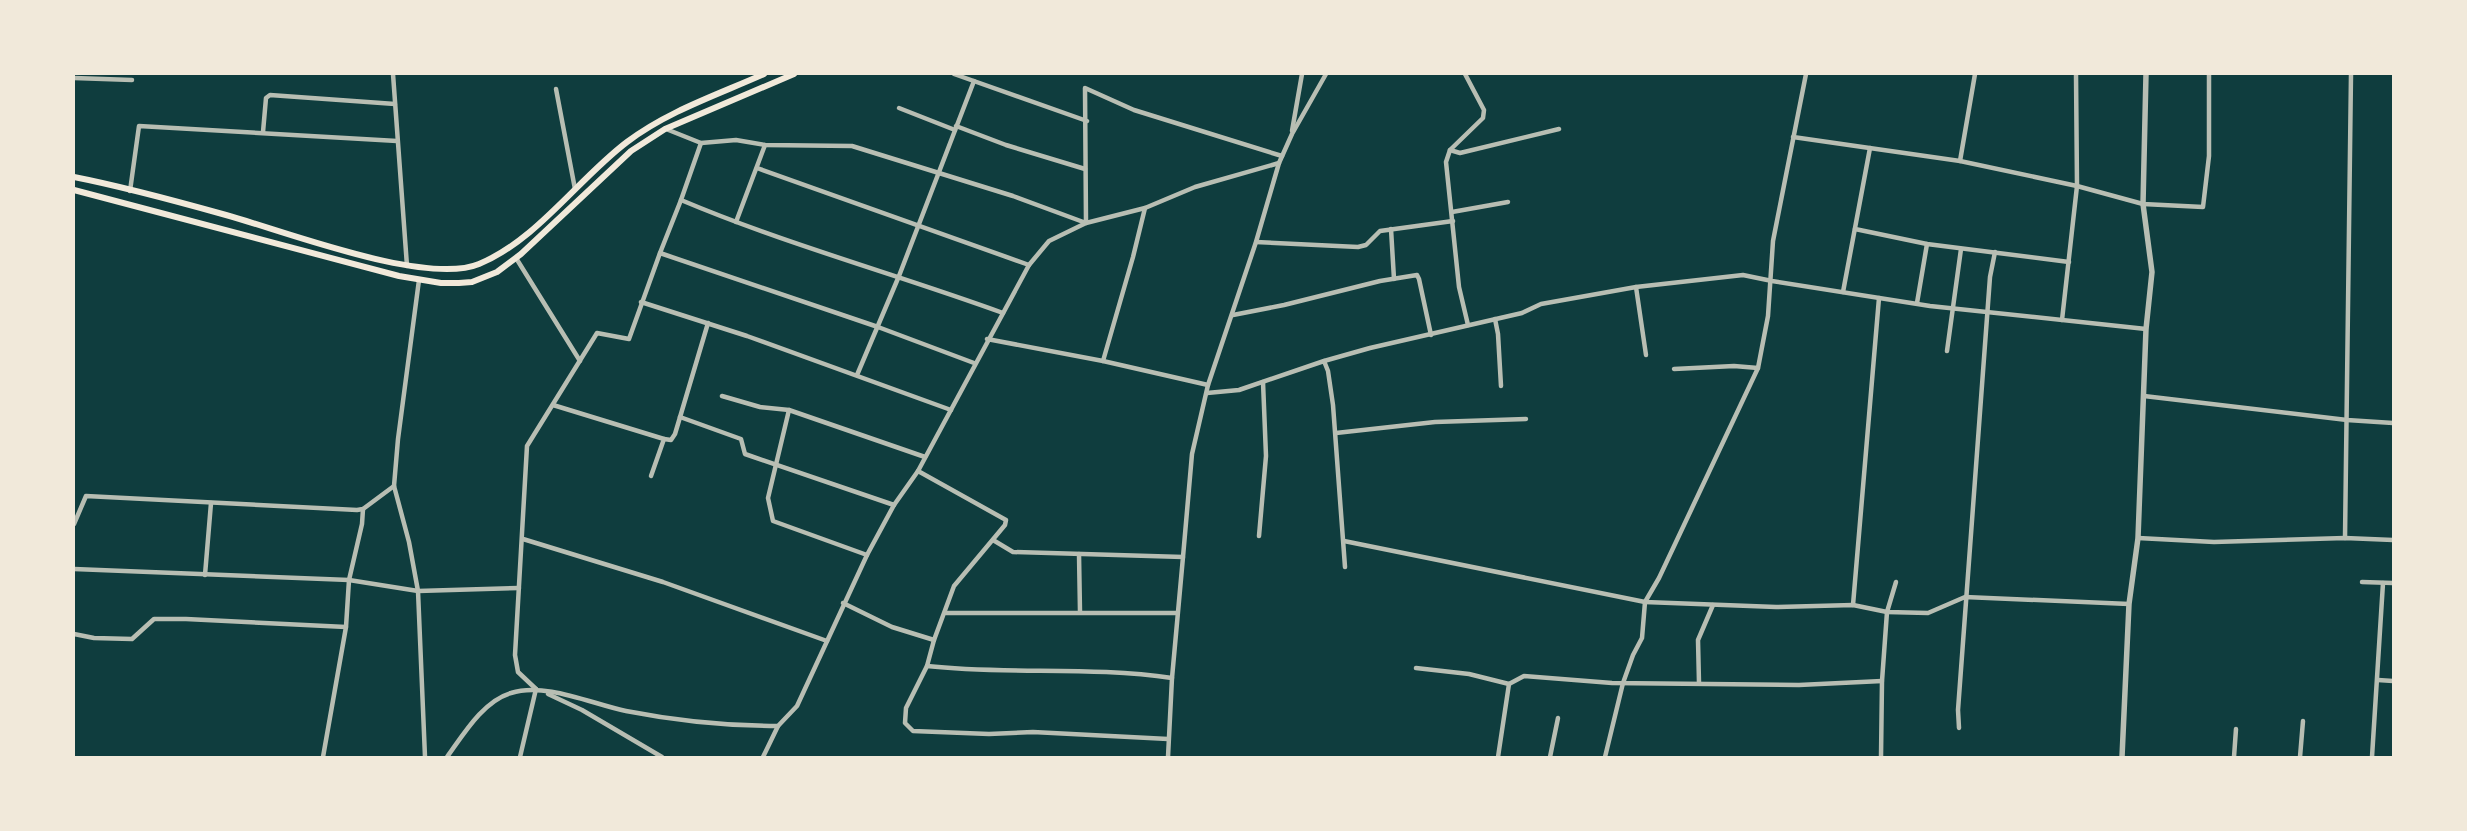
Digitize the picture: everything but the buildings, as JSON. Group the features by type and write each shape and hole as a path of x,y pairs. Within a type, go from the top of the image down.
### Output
{"main road":[{"path":"74,177 225,214 406,266 455,269 478,264 510,248 626,143 664,118 764,74"},
{"path":"74,190 398,276 441,283 472,282 497,272 516,258 631,151 665,129 794,74"}],"street":[{"path":"393,74 406,266"},
{"path":"954,74 1086,121"},
{"path":"1292,134 1302,74"},
{"path":"1168,757 1177,613 1192,454 1208,385 1233,315 1279,163 1292,134 1326,74"},
{"path":"1465,74 1484,110 1483,118 1450,150 1446,162 1446,172 1460,287 1468,325"},
{"path":"1605,757 1623,683 1642,638 1646,602 1758,368 1772,281 1773,241 1806,74"},
{"path":"1960,161 1975,74"},
{"path":"2062,320 2077,186 2076,74"},
{"path":"2122,757 2129,604 2138,538 2146,329 2152,272 2143,204 2146,74"},
{"path":"1793,137 1960,161 2077,186 2143,204 2204,207 2208,156 2209,74"},
{"path":"2345,538 2351,74"},
{"path":"74,78 132,80"},
{"path":"857,375 899,276 974,81"},
{"path":"1086,223 1085,88 1134,110 1282,156"},
{"path":"556,89 575,189"},
{"path":"262,132 266,98 270,95 395,104"},
{"path":"899,108 1006,146 1085,169"},
{"path":"130,190 139,126 397,140"},
{"path":"665,129 701,143 736,140 765,145 852,146 1013,196 1086,223"},
{"path":"1450,150 1460,153 1559,129"},
{"path":"662,757 582,710 536,689 518,672 515,655 527,446 597,334 629,340 641,302 701,143"},
{"path":"736,222 765,145"},
{"path":"1843,292 1870,148"},
{"path":"763,757 778,726 797,706 867,555 894,505 918,471 974,363 1029,265 1049,241 1086,223 1145,208 1195,187 1279,163"},
{"path":"757,168 1029,265"},
{"path":"681,200 736,222 1003,313"},
{"path":"1452,212 1508,202"},
{"path":"1103,361 1145,208"},
{"path":"1256,242 1358,246 1366,245 1380,231 1452,221"},
{"path":"1855,229 1927,244 2069,262"},
{"path":"1391,230 1394,278"},
{"path":"1917,303 1927,244"},
{"path":"1947,351 1961,249"},
{"path":"1959,728 1959,680 1965,597 1988,313 1995,252"},
{"path":"660,253 878,327 974,363"},
{"path":"516,258 580,361"},
{"path":"1233,315 1394,278 1417,275 1420,279 1431,335"},
{"path":"1207,393 1239,390 1324,361 1522,312 1541,304 1636,287 1743,275 1878,298 1988,313 2146,329"},
{"path":"419,280 398,439 394,486 409,542 418,591 425,757"},
{"path":"1636,287 1646,355"},
{"path":"1854,605 1878,298"},
{"path":"641,302 708,323 951,410"},
{"path":"1495,319 1498,334 1501,386"},
{"path":"553,405 671,440 675,434 708,323"},
{"path":"987,339 1103,361 1208,385"},
{"path":"1324,361 1330,380 1336,433 1345,567"},
{"path":"1674,369 1734,366 1758,368"},
{"path":"1259,536 1266,456 1263,382"},
{"path":"722,396 760,407 789,410 925,456"},
{"path":"2144,396 2347,420 2393,423"},
{"path":"789,410 768,498 773,521 867,555"},
{"path":"680,417 741,439 745,454 894,505"},
{"path":"1336,433 1435,422 1526,419"},
{"path":"651,476 664,439"},
{"path":"918,471 1006,520 1005,526 954,586 946,613 934,640 927,666 906,708 905,724 913,731 989,734 1033,732 1168,739"},
{"path":"74,524 86,496 363,509 394,486"},
{"path":"205,576 211,503"},
{"path":"323,757 346,628 350,580 362,524 363,509"},
{"path":"2138,538 2223,542 2345,538 2393,540"},
{"path":"523,539 663,582 827,641"},
{"path":"993,540 1013,552 1183,557"},
{"path":"1344,541 1646,602 1776,607 1854,605 1887,612 1928,613 1965,597 2129,604"},
{"path":"1079,554 1080,612"},
{"path":"74,569 205,576 350,580 418,591 519,588"},
{"path":"1881,757 1882,681 1887,612 1896,582"},
{"path":"2362,582 2393,583"},
{"path":"2372,757 2383,583"},
{"path":"844,603 892,627 934,640"},
{"path":"1699,683 1698,640 1713,605"},
{"path":"946,613 1177,613"},
{"path":"74,634 94,638 132,639 154,619 346,628"},
{"path":"927,666 966,671 1140,673 1172,678"},
{"path":"1416,668 1470,674 1510,684 1524,676 1623,683 1800,685 1882,681"},
{"path":"2378,680 2393,682"},
{"path":"1498,757 1510,684"},
{"path":"520,757 536,689"},
{"path":"447,757 467,730 488,707 510,693 536,689 627,711 729,726 778,726"},
{"path":"1550,757 1558,718"},
{"path":"2300,757 2303,721"},
{"path":"2234,757 2236,728"}]}
